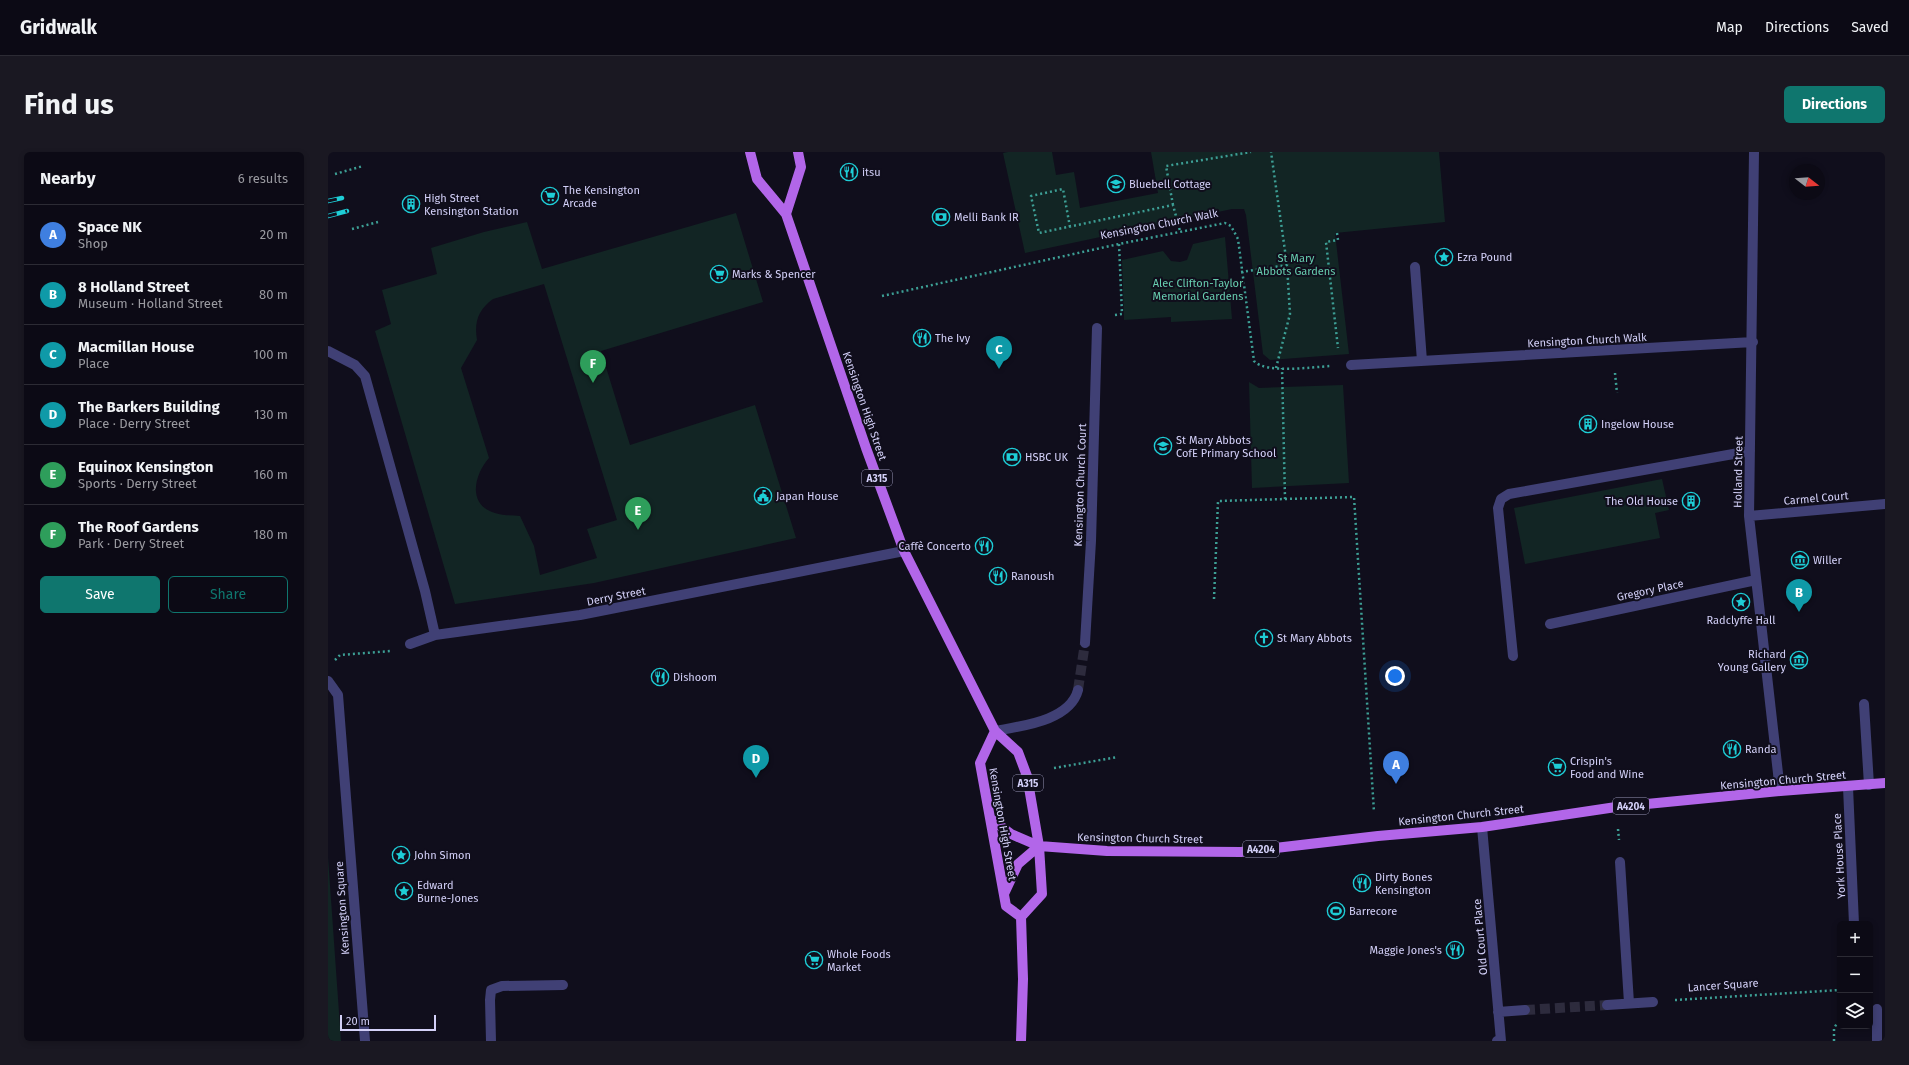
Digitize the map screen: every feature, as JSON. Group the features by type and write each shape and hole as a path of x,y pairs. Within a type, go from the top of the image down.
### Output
{"main road":[{"name":"Kensington High Street","path":"750,152 757,179 786,214 866,448 904,551 995,730 1018,752 1027,776 1039,846 1042,894 1021,917 1006,906 994,847 991,819 980,763 995,730"},
{"path":"786,214 801,167 798,152"},
{"name":"Kensington Church Street","path":"1039,846 1107,851 1241,852 1378,836 1482,827 1616,807 1780,791 1885,784"},
{"name":"A4204","path":"991,819 1011,834 1039,846"},
{"path":"1004,894 1018,864 1039,846"},
{"path":"1021,917 1023,979 1021,1041"}],"street":[{"name":"Holland Street","path":"1754,152 1749,516 1780,791"},
{"path":"1415,267 1422,361"},
{"name":"Kensington Church Court","path":"1085,643 1091,541 1097,328"},
{"name":"Kensington Church Walk","path":"1345,366 1752,342"},
{"path":"328,351 355,365 365,376 425,591 435,635"},
{"path":"1512,656 1498,508 1501,499 1509,494 1750,452"},
{"name":"Carmel Court","path":"1749,516 1885,504"},
{"name":"Derry Street","path":"410,644 435,635 580,615 904,551"},
{"name":"Gregory Place","path":"1550,624 1756,580"},
{"name":"Kensington Square","path":"328,681 338,695 364,1041"},
{"path":"995,730 1034,723 1061,713 1075,700 1078,690"},
{"path":"1864,704 1868,785"},
{"name":"York House Place","path":"1848,786 1854,921"},
{"name":"Old Court Place","path":"1482,827 1501,1041 1497,1041"},
{"path":"1620,862 1629,1003"},
{"path":"491,1041 491,990 502,986 562,985"},
{"path":"1608,1005 1653,1002"},
{"path":"1877,1008 1877,1041"},
{"path":"1498,1012 1525,1010"}],"path":[{"path":"1180,231 1173,205 1166,166 1251,152"},
{"path":"1271,152 1287,265 1290,314 1276,368"},
{"path":"335,174 363,166"},
{"path":"1070,227 1063,189 1031,196 1039,233 1070,227 1173,205"},
{"path":"352,229 378,222"},
{"name":"Kensington Church Walk","path":"882,296 1180,231 1226,223 1231,226 1238,239 1254,361 1262,368 1345,366"},
{"path":"1337,233 1338,240 1326,242 1345,366"},
{"path":"1110,316 1122,314 1119,244"},
{"path":"1242,272 1287,265"},
{"path":"1282,368 1285,499"},
{"path":"1214,599 1218,501 1354,497 1374,812"},
{"path":"334,661 340,654 382,653 394,651 410,644"},
{"path":"1054,768 1118,757"},
{"path":"1616,807 1620,862"},
{"name":"Lancer Square","path":"1653,1002 1837,990"},
{"path":"1834,1041 1834,1028 1837,1024"}],"green space":[{"name":"St Mary Abbots Gardens","path":"1052,152 1056,175 1074,172 1080,208 1158,193 1151,152 1439,152 1445,222 1335,233 1349,354 1270,360 1263,354 1246,215 1244,209 1232,209 1025,253 1003,153"},
{"path":"736,213 763,302 601,351 630,445 755,405 796,538 594,583 455,604 375,331 391,324 382,290 437,274 431,248 484,232 527,222 542,269","holes":["544,284 617,520 587,529 597,558 540,575 534,546 520,516 495,513 486,509 480,503 477,497 477,481 489,458 461,368 477,340 476,328 478,317 488,303 493,299"]},
{"name":"Alec Clifton-Taylor Memorial Gardens","path":"1225,237 1232,319 1171,322 1171,317 1124,320 1122,260 1163,251 1171,261 1180,262 1187,260 1193,244"},
{"path":"1249,382 1259,388 1343,385 1349,483 1252,488"},
{"path":"1662,479 1669,510 1655,513 1660,538 1525,564 1514,508"},
{"path":"328,857 341,1041 328,1041"}],"tunnel":[{"path":"1078,690 1085,643"},
{"path":"1525,1010 1607,1005"}],"railway":[{"path":"328,201 342,198"},
{"path":"328,216 347,211"}],"place":[{"name":"itsu","path":"849,172"},
{"name":"Bluebell Cottage","path":"1116,184"},
{"name":"The Kensington Arcade","path":"550,196"},
{"name":"High Street Kensington Station","path":"411,204"},
{"name":"Melli Bank IR","path":"941,217"},
{"name":"Ezra Pound","path":"1444,257"},
{"name":"Marks & Spencer","path":"719,274"},
{"name":"The Ivy","path":"922,338"},
{"name":"Macmillan House","path":"999,369"},
{"name":"The Roof Gardens","path":"593,383"},
{"name":"Ingelow House","path":"1588,424"},
{"name":"St Mary Abbots CofE Primary School","path":"1163,446"},
{"name":"HSBC UK","path":"1012,457"},
{"name":"Japan House","path":"763,496"},
{"name":"The Old House","path":"1691,501"},
{"name":"Equinox Kensington","path":"638,530"},
{"name":"Caffè Concerto","path":"984,546"},
{"name":"Willer","path":"1800,560"},
{"name":"Ranoush","path":"998,576"},
{"name":"Radclyffe Hall","path":"1741,602"},
{"name":"8 Holland Street","path":"1799,612"},
{"name":"St Mary Abbots","path":"1264,638"},
{"name":"Richard Young Gallery","path":"1799,660"},
{"name":"Dishoom","path":"660,677"},
{"name":"Randa","path":"1732,749"},
{"name":"Crispin's Food and Wine","path":"1557,767"},
{"name":"The Barkers Building","path":"756,778"},
{"name":"Space NK","path":"1396,784"},
{"name":"John Simon","path":"401,855"},
{"name":"Dirty Bones Kensington","path":"1362,883"},
{"name":"Edward Burne-Jones","path":"404,891"},
{"name":"Barrecore","path":"1336,911"},
{"name":"Maggie Jones's","path":"1455,950"},
{"name":"Whole Foods Market","path":"814,960"}]}
